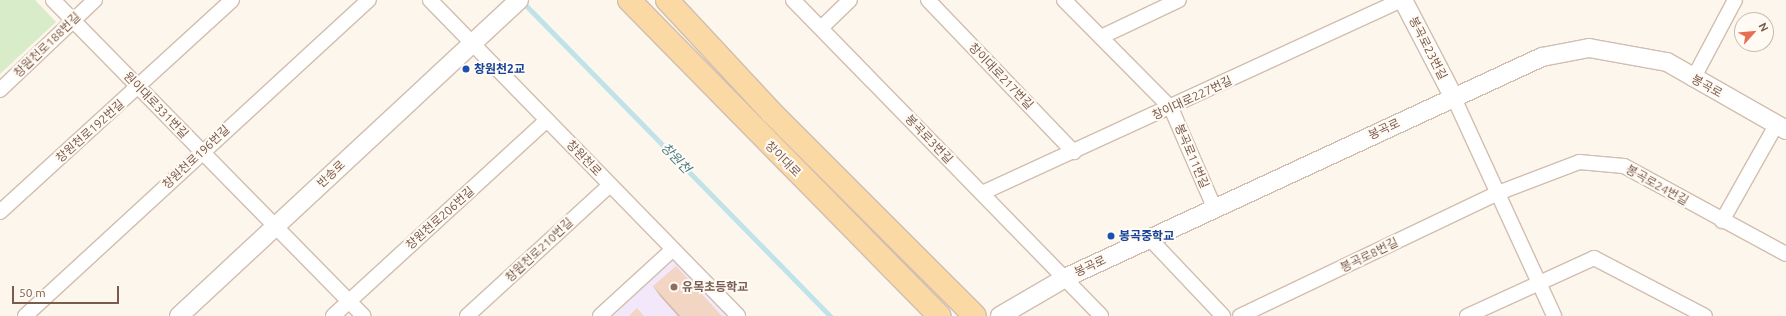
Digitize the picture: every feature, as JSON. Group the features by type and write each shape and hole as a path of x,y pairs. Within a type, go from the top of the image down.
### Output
{"main road":[{"name":"창이대로","path":"629,0 940,316"},
{"name":"창이대로","path":"667,0 771,112 975,316"}],"street":[{"name":"원이대로331번길","path":"53,0 363,316"},
{"name":"창원천로188번길","path":"0,90 72,20 95,0"},
{"name":"창원천로192번길","path":"0,212 139,87 232,0"},
{"name":"창원천로196번길","path":"25,316 201,152 369,0"},
{"name":"창원천로","path":"430,0 478,38 547,120 738,316"},
{"name":"반송로","path":"178,316 519,0"},
{"name":"봉곡로3번길","path":"793,0 1065,278"},
{"path":"821,28 850,0"},
{"name":"창이대로217번길","path":"928,0 1074,152"},
{"name":"봉곡로11번길","path":"1064,0 1171,108 1214,209"},
{"path":"1101,37 1179,0"},
{"name":"창이대로227번길","path":"982,193 1171,108 1402,0"},
{"name":"봉곡로23번길","path":"1402,0 1453,96"},
{"path":"1693,79 1735,0"},
{"name":"봉곡로","path":"1000,316 1065,278 1453,96 1542,57 1588,48 1667,62 1693,79 1781,127 1722,221"},
{"path":"1453,96 1554,316"},
{"name":"창원천로206번길","path":"333,316 547,120"},
{"name":"봉곡로24번길","path":"1498,193 1579,162 1624,166 1722,221 1786,254"},
{"name":"창원천로210번길","path":"467,316 610,184"},
{"name":"봉곡로8번길","path":"1240,316 1498,193"},
{"path":"1150,239 1223,316"},
{"path":"600,316 673,249"},
{"path":"1467,316 1594,258 1705,316"},
{"path":"1065,278 1101,316"}],"shaded area":[{"name":"유목초등학교","path":"675,257 732,316 613,316"}],"green space":[{"path":"0,0 35,0 56,22 0,74"}],"building":[{"path":"676,266 722,316 680,316 653,286"},
{"path":"637,308 644,316 629,316"}],"waterway":[{"name":"창원천","path":"523,2 831,316"}],"place":[{"name":"창원천2교","path":"466,69"},
{"name":"봉곡중학교","path":"1111,236"},
{"name":"유목초등학교","path":"674,287"}]}
